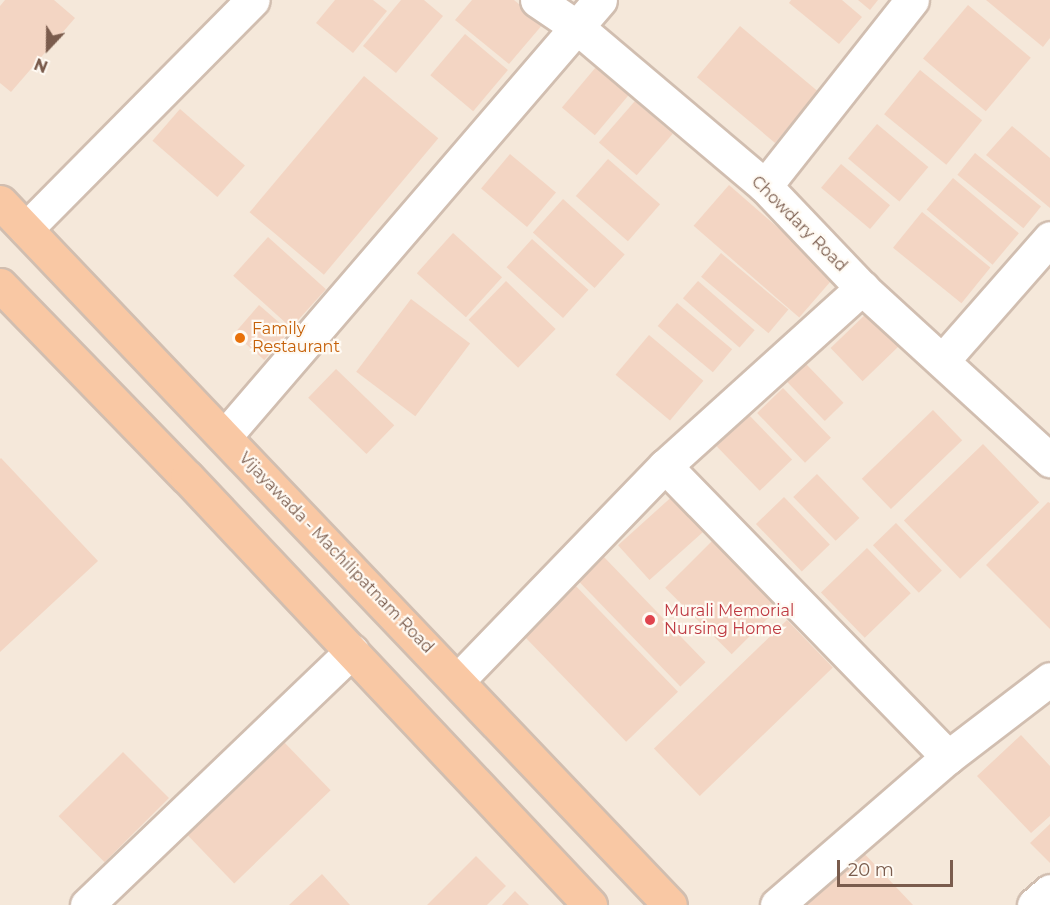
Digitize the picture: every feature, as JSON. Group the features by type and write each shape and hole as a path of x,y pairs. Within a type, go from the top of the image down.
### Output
{"highway":[{"name":"Vijayawada - Machilipatnam Road","path":"0,202 670,905"},
{"path":"0,285 352,651 590,905"}],"street":[{"path":"26,229 252,0"},
{"name":"Chowdary Road","path":"537,0 578,28 765,186 862,288 1050,460"},
{"path":"225,436 600,0"},
{"path":"765,186 912,0"},
{"path":"943,360 1050,238"},
{"path":"458,680 665,466 862,288"},
{"path":"665,466 948,757"},
{"path":"102,900 352,651"},
{"path":"777,905 948,757 1050,679"},
{"path":"1034,905 1050,891"}],"shaded area":[{"path":"0,0 1050,0 1050,905 0,905"}],"building":[{"path":"5,0 54,0 75,18 11,92 0,83 0,6"},
{"path":"335,0 373,0 387,11 353,53 316,23"},
{"path":"401,0 424,0 443,16 396,73 363,46"},
{"path":"472,0 514,0 543,24 509,64 455,20"},
{"path":"791,0 842,0 862,17 839,44 789,3"},
{"path":"858,0 878,0 870,10"},
{"path":"986,0 1050,0 1050,38 1043,47"},
{"path":"968,5 1031,58 986,111 923,59"},
{"path":"740,26 818,92 775,143 697,77"},
{"path":"465,34 508,70 473,111 430,75"},
{"path":"596,67 629,95 595,135 562,108"},
{"path":"920,70 982,120 946,165 884,114"},
{"path":"364,76 438,138 324,275 250,212"},
{"path":"635,101 673,134 637,175 599,143"},
{"path":"180,109 245,165 217,197 152,141"},
{"path":"877,124 928,167 899,202 848,158"},
{"path":"1012,126 1050,158 1050,208 986,155"},
{"path":"975,153 1041,206 1023,228 957,175"},
{"path":"510,154 556,193 527,227 481,188"},
{"path":"608,159 660,204 628,241 576,196"},
{"path":"841,164 890,205 870,229 821,188"},
{"path":"953,178 1019,233 993,265 927,209"},
{"path":"729,185 835,277 799,318 694,226"},
{"path":"563,199 625,255 595,288 533,232"},
{"path":"922,212 990,267 961,303 893,248"},
{"path":"453,233 502,277 466,317 417,273"},
{"path":"268,237 326,289 291,328 233,276"},
{"path":"532,239 588,290 563,318 507,267"},
{"path":"721,253 788,310 768,333 701,277"},
{"path":"506,281 556,329 518,368 468,320"},
{"path":"698,281 755,330 740,348 683,298"},
{"path":"411,299 470,344 415,416 356,372"},
{"path":"677,303 732,349 713,372 658,326"},
{"path":"259,305 289,331 264,360 234,334"},
{"path":"868,312 900,345 863,381 831,348"},
{"path":"649,335 703,381 670,420 616,375"},
{"path":"806,364 844,403 825,421 787,382"},
{"path":"336,369 394,425 366,454 308,398"},
{"path":"783,388 831,438 805,463 757,413"},
{"path":"933,410 962,440 891,509 862,479"},
{"path":"749,415 792,460 760,491 717,446"},
{"path":"983,444 1039,502 960,579 904,520"},
{"path":"0,459 98,561 0,652"},
{"path":"817,474 859,518 836,541 793,497"},
{"path":"676,493 707,528 649,580 618,545"},
{"path":"784,497 830,544 802,572 756,524"},
{"path":"1048,502 1050,503 1050,629 986,565"},
{"path":"896,523 942,570 919,593 873,545"},
{"path":"714,539 780,605 732,654 665,588"},
{"path":"867,548 911,593 865,638 821,592"},
{"path":"602,555 706,662 680,686 577,579"},
{"path":"571,581 678,692 626,742 519,631"},
{"path":"787,620 833,667 700,796 654,749"},
{"path":"1021,735 1050,766 1050,816 1031,833 977,776"},
{"path":"282,740 331,790 234,883 186,833"},
{"path":"123,752 169,798 105,862 59,816"},
{"path":"1050,824 1050,863 1030,843"},
{"path":"859,848 913,905 798,905"},
{"path":"476,856 506,886 487,905 427,905"},
{"path":"322,874 350,905 289,905"},
{"path":"515,891 529,905 502,905"}],"place":[{"name":"Family Restaurant","path":"240,338"},
{"name":"Murali Memorial Nursing Home","path":"650,620"}]}
